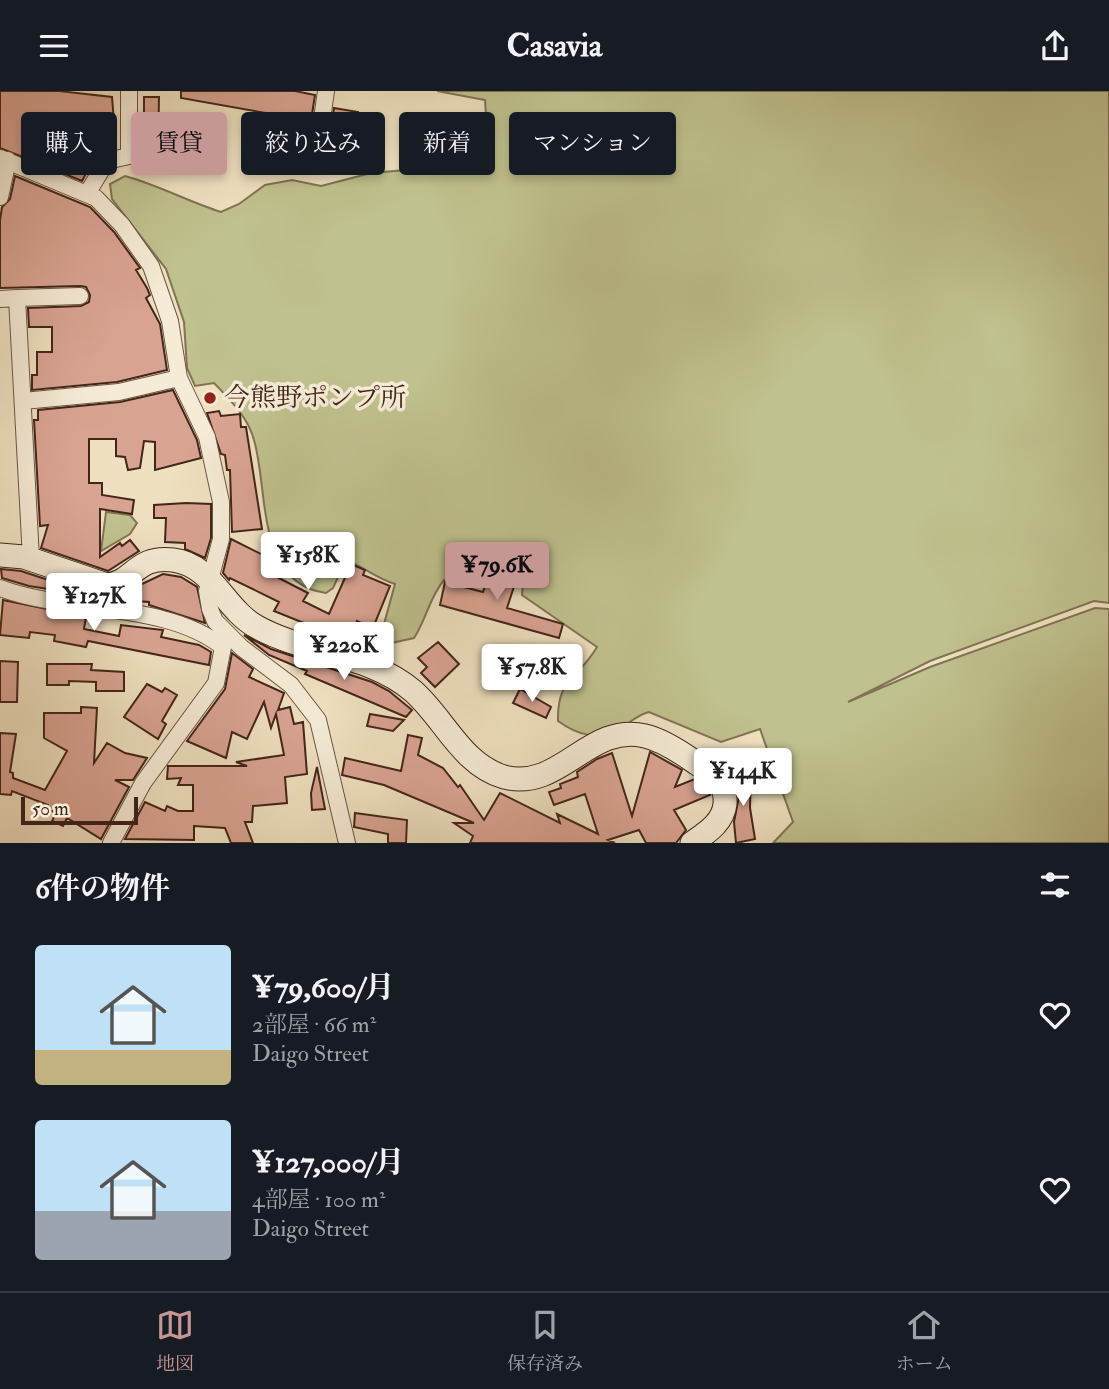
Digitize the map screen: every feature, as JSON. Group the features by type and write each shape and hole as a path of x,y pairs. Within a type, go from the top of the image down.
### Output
{"main road":[{"path":"0,555 31,559 101,585 118,583 144,562 161,559 187,563 209,578 229,605 257,627 371,668 403,683 425,702 476,762 491,772 526,780 551,773 581,751 607,738 632,734 655,739 698,764 722,785 722,814 713,828 692,843"}],"street":[{"path":"88,192 107,161 129,156 129,91"},
{"path":"323,112 326,91"},
{"path":"0,197 4,159 88,192 114,215 151,266 170,321 179,378 207,437 221,502 221,539 209,578 207,597 215,621 242,648 291,685 318,720 347,843"},
{"path":"31,559 23,401 8,299 80,296"},
{"path":"23,401 118,392 179,378"},
{"path":"0,589 44,601 156,618 196,632 223,647 216,683 143,783 111,843"}],"green space":[{"path":"437,91 1109,91 1109,603 1094,601 930,661 848,702 930,667 1095,608 1109,609 1109,843 773,843 793,822 760,729 721,742 649,712 611,732 595,735 580,733 558,721 561,696 565,687 597,647 522,595 524,570 493,561 478,585 444,580 414,638 378,646 395,584 346,560 333,588 326,593 303,586 287,572 276,554 269,532 251,432 238,409 214,383 195,386 187,368 184,322 166,269 112,199 110,184 125,176 221,212 239,204 265,185 292,180 321,186 363,175 385,175 385,172 399,171 399,175 495,175 495,112 486,112 485,100"},
{"path":"106,512 130,515 137,523 130,534 101,551"}],"building":[{"path":"0,91 59,91 112,97 113,112 21,112 21,156 0,148"},
{"path":"181,91 295,91 315,95 312,112 260,112 181,98"},
{"path":"144,97 159,97 159,112 144,112"},
{"path":"334,108 358,112 333,112"},
{"path":"67,175 85,175 82,181"},
{"path":"15,176 90,207 114,232 140,268 136,270 150,295 146,298 160,324 167,370 117,382 32,390 32,375 37,375 37,352 52,352 52,327 29,327 28,308 81,306 89,302 90,295 86,287 80,286 0,288 0,220 2,207 10,199"},
{"path":"173,390 197,440 201,458 155,470 155,442 144,441 140,468 128,470 125,457 116,456 116,439 89,439 89,483 102,483 102,495 134,500 132,514 100,509 100,557 120,543 122,546 130,540 139,551 108,571 41,548 48,525 40,526 34,420 38,420 38,410 120,402"},
{"path":"219,411 221,416 240,414 241,427 246,427 262,529 232,532 230,470 227,470 225,455 221,454 207,413"},
{"path":"211,504 211,538 205,558 185,549 185,543 165,542 166,518 154,518 154,505"},
{"path":"231,539 279,563 273,575 308,593 303,601 329,614 351,564 365,570 363,575 390,586 373,628 357,621 350,636 324,624 321,630 274,611 279,602 230,578 229,580 223,573"},
{"path":"493,563 519,571 507,608 563,624 559,638 440,605 445,582 483,592"},
{"path":"1,569 21,571 100,597 29,586 2,578"},
{"path":"163,574 181,577 197,587 205,623 149,605 149,602 110,599"},
{"path":"3,600 86,617 84,629 119,636 121,625 163,630 161,637 199,645 211,652 209,665 88,641 86,647 54,641 55,635 30,632 29,638 0,635"},
{"path":"244,635 271,649 372,682 389,691 412,710 406,717 305,674 307,671 269,655"},
{"path":"438,642 459,664 435,687 421,673 427,667 418,658"},
{"path":"232,653 253,669 249,677 284,693 278,710 290,707 294,724 303,722 307,774 285,777 287,803 253,806 252,822 245,822 253,843 231,843 225,828 194,826 194,840 125,839 145,802 165,811 167,806 178,811 193,811 193,785 178,785 181,778 167,779 168,766 247,766 236,762 284,755 276,714 271,728 264,702 247,739 232,732 226,758 187,741 225,689"},
{"path":"0,661 18,662 17,702 0,702"},
{"path":"47,664 92,664 91,670 124,672 124,691 96,691 96,682 69,681 69,685 47,685"},
{"path":"147,684 162,692 165,688 177,695 162,721 166,724 158,739 124,717"},
{"path":"520,689 551,707 546,718 513,703"},
{"path":"81,707 97,708 94,763 107,743 125,753 147,758 133,780 115,780 129,787 101,839 67,818 63,826 52,821 56,813 47,809 48,805 12,791 11,795 0,794 0,733 16,734 10,772 13,773 13,778 45,790 67,751 44,738 44,713 81,713"},
{"path":"370,714 404,720 393,731 367,726"},
{"path":"408,735 422,738 418,755 443,768 458,787 460,785 484,820 500,793 560,823 557,814 598,834 585,794 554,805 549,792 561,788 560,784 578,777 577,772 612,753 632,816 650,752 682,770 675,787 695,779 710,795 674,810 686,830 676,843 646,843 639,830 608,840 615,843 470,843 473,836 454,823 474,823 384,785 342,775 345,758 401,771"},
{"path":"317,767 325,809 312,810 311,793"},
{"path":"751,772 750,808 755,839 736,843 734,822 739,796 731,774"},
{"path":"355,813 407,820 406,843 388,843 388,834 354,827"}],"place":[{"name":"今熊野ポンプ所","path":"210,398"}]}
